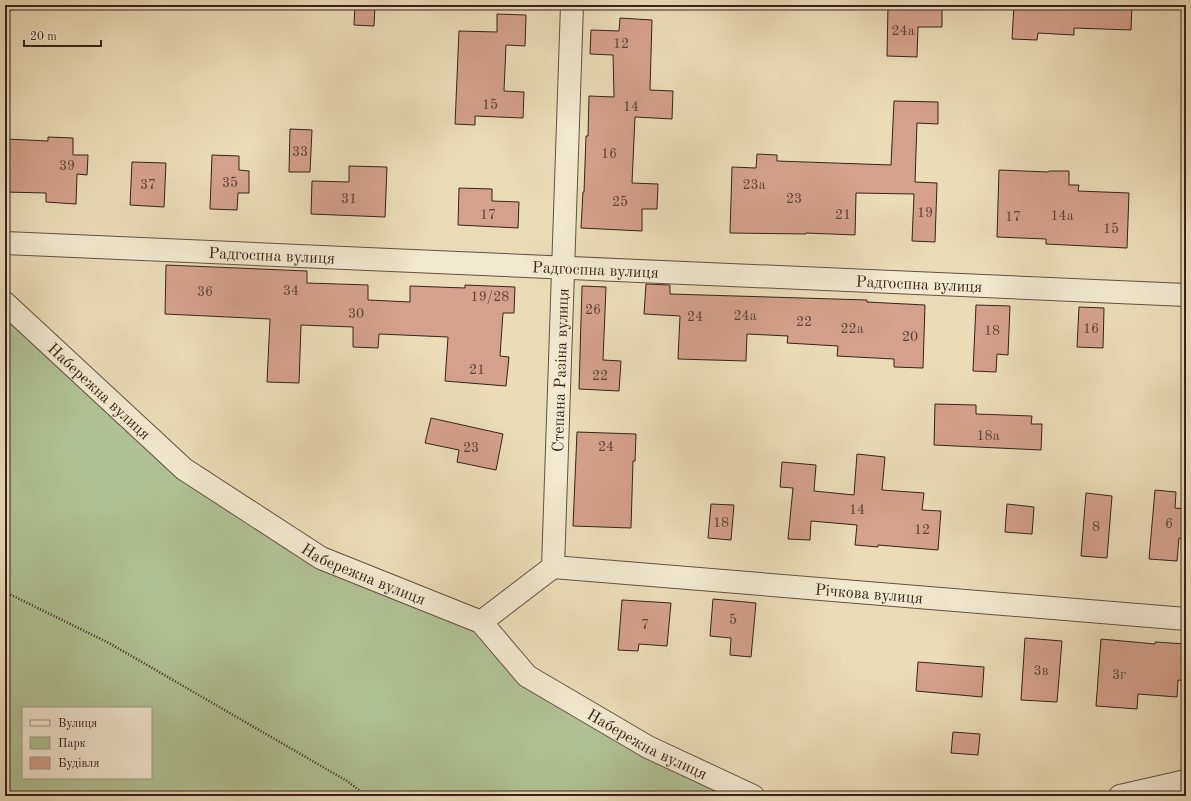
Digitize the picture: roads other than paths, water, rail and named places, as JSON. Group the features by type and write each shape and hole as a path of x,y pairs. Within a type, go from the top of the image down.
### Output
{"street":[{"name":"Степана Разіна вулиця","path":"553,567 572,5"},
{"name":"Радгоспна вулиця","path":"5,243 1186,295"},
{"name":"Набережна вулиця","path":"5,303 184,469 321,558 481,622 527,676 648,748 753,796"},
{"name":"Річкова вулиця","path":"553,567 1186,619"},
{"path":"481,622 553,567"},
{"path":"1120,796 1186,781"}]}
